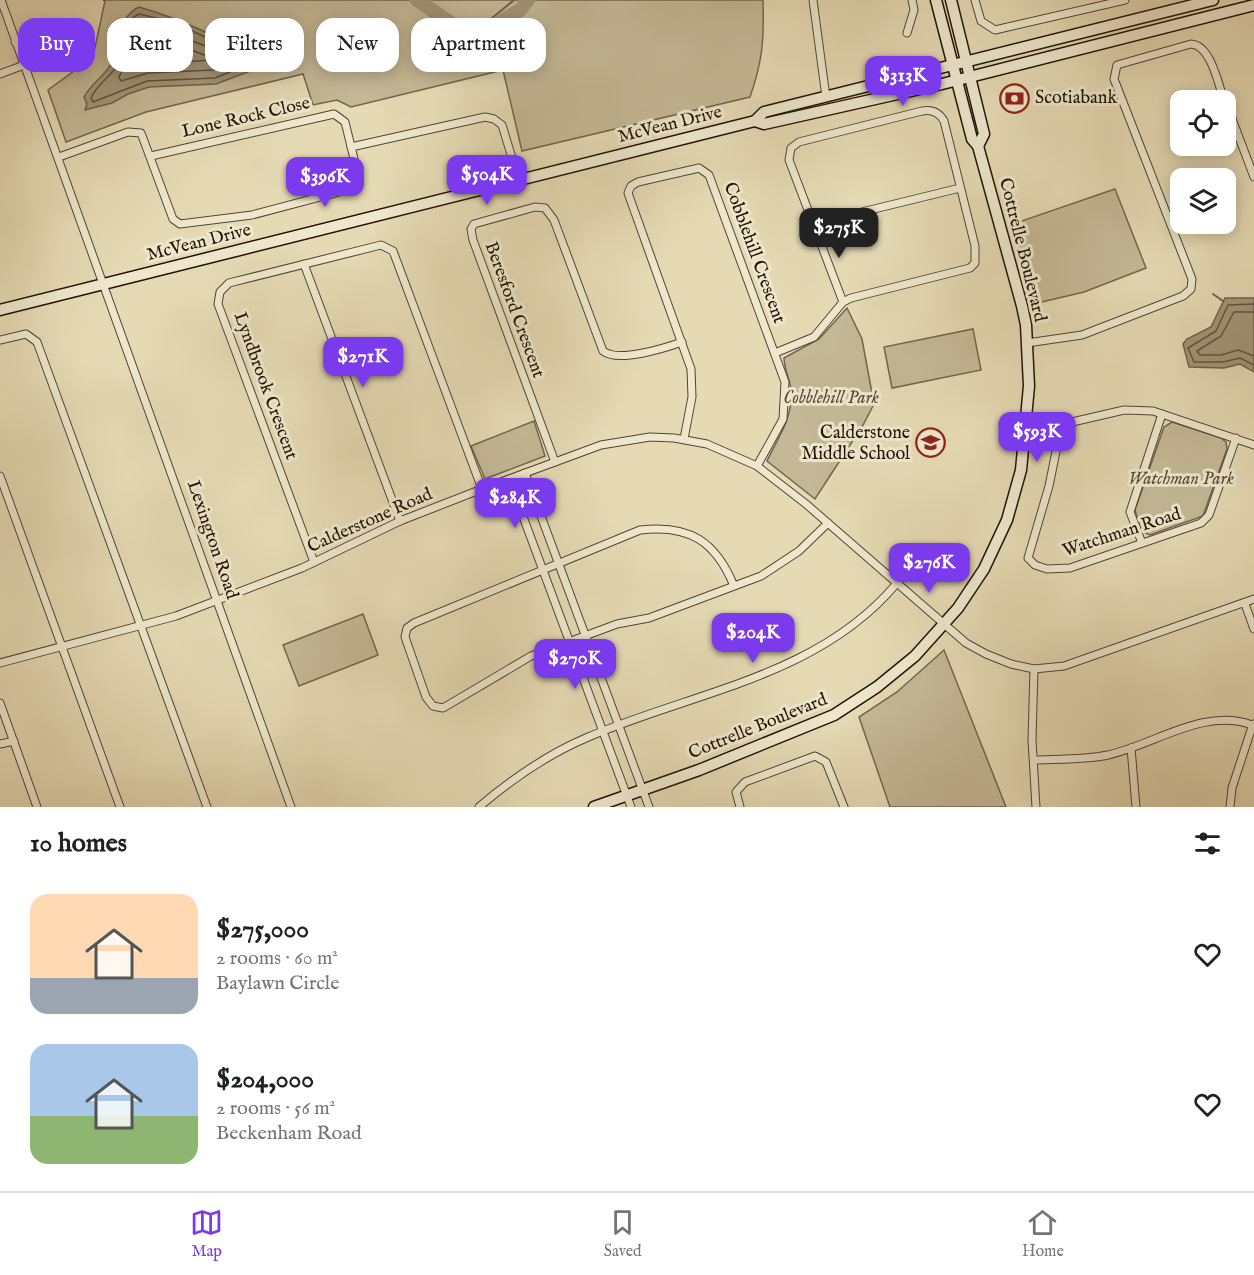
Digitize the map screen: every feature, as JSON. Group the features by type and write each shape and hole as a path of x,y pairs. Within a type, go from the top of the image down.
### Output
{"main road":[{"name":"Cottrelle Boulevard","path":"594,807 834,715 898,670 945,624 984,569 1012,505 1021,470 1027,430 1027,344 1022,306 978,146 972,139 936,0"},
{"name":"Cottrelle Boulevard","path":"951,0 984,134 978,146"},
{"name":"McVean Drive","path":"0,310 755,121 764,112 1213,0"},
{"name":"McVean Drive","path":"755,121 764,124 958,80 1254,4"}],"street":[{"name":"Lexington Road","path":"1,0 18,50"},
{"path":"813,0 826,97"},
{"path":"907,33 914,10 912,0"},
{"path":"975,0 981,21 995,30 1125,0"},
{"path":"1027,344 1082,335 1183,296 1191,289 1192,279 1114,79 1117,65 1191,44 1198,45 1205,51 1220,90"},
{"path":"0,74 18,67"},
{"name":"Lexington Road","path":"27,72 291,807"},
{"path":"776,353 814,337 843,302 973,266 976,252 944,122 938,113 925,110 899,116 799,142 791,148 789,160 843,302"},
{"name":"Lone Rock Close","path":"59,157 133,131 145,136 173,219 180,224 188,225 252,215 354,188 359,179 345,122 339,115 329,113 152,156"},
{"path":"351,147 485,117 494,119 502,125 519,181"},
{"path":"1236,130 1254,177"},
{"name":"Cobblehill Crescent","path":"684,439 693,385 691,369 628,193 631,186 638,182 699,168 709,175 785,382 785,411 777,434 757,466"},
{"path":"813,224 960,188"},
{"name":"Beresford Crescent","path":"555,462 472,240 471,229 474,224 535,207 545,208 554,220 603,351 617,356 655,351 682,342"},
{"name":"Lyndbrook Crescent","path":"314,562 218,297 223,286 229,283 381,246 393,251 482,489"},
{"path":"304,264 400,521"},
{"path":"0,340 26,334 37,342 207,807"},
{"name":"Watchman Road","path":"1236,438 1206,520 1070,568 1047,569 1035,565 1028,558 1049,486 1061,427 1068,423 1124,410 1146,410 1162,414 1236,438 1254,445"},
{"path":"1142,543 1130,512 1162,414"},
{"name":"Calderstone Road","path":"0,663 141,626 218,600 314,562 400,521 555,462 625,439 684,439 723,449 757,466 828,523 945,624 986,654 1034,669"},
{"path":"525,473 649,807"},
{"path":"0,476 120,807"},
{"path":"509,479 631,807"},
{"path":"734,586 723,561 709,545 690,535 668,530 630,532 414,623 405,633 405,640 426,697 438,708 448,706 519,662 570,640 617,624 649,618 734,586 787,561 828,523"},
{"path":"479,807 510,781 543,759 603,731 802,657 850,628 897,583"},
{"path":"1036,807 1034,669 1082,661 1254,600"},
{"path":"1245,604 1254,629"},
{"path":"0,703 37,807"},
{"path":"1034,760 1092,757 1131,748 1200,724 1234,720 1253,723 1232,788 1230,807"},
{"path":"0,744 14,741"},
{"path":"1131,748 1136,807"},
{"path":"740,807 736,792 745,782 815,756 826,762 844,807"}],"green space":[{"path":"103,0 763,0 763,38 758,72 750,97 522,151 503,72 546,72 546,18 411,18 411,72 495,72 351,107 337,100 313,105 303,74 146,112 66,142 48,90 73,72 95,72 95,48 105,1"},
{"path":"1115,189 1146,268 1084,292 1033,304 1013,224"},
{"name":"Cobblehill Park","path":"847,308 862,339 874,404 815,499 767,461 790,410 791,390 784,358 819,339"},
{"path":"973,329 981,370 892,388 884,347"},
{"path":"534,421 545,456 485,479 471,446"},
{"name":"Watchman Park","path":"1172,422 1221,438 1226,442 1227,449 1203,516 1150,535 1141,531 1135,510 1164,427"},
{"path":"363,614 378,655 299,686 283,645"},
{"path":"944,650 1006,807 890,807 859,717 897,692"}],"water":[{"path":"139,7 172,18 126,18"},
{"path":"193,26 205,32 205,72 248,72 216,84 149,87 128,94 112,103 85,110 87,104 84,97 107,69 107,72 193,72"},
{"path":"1225,298 1254,298 1254,372 1240,364 1224,368 1189,367 1183,344 1187,339 1211,327"}],"waterway":[{"path":"416,0 457,29 474,33 514,0"},
{"path":"417,0 473,38 520,10 528,0"},
{"path":"1213,294 1223,301"}],"place":[{"name":"Scotiabank","path":"1014,98"},
{"name":"Calderstone Middle School","path":"931,443"}]}
